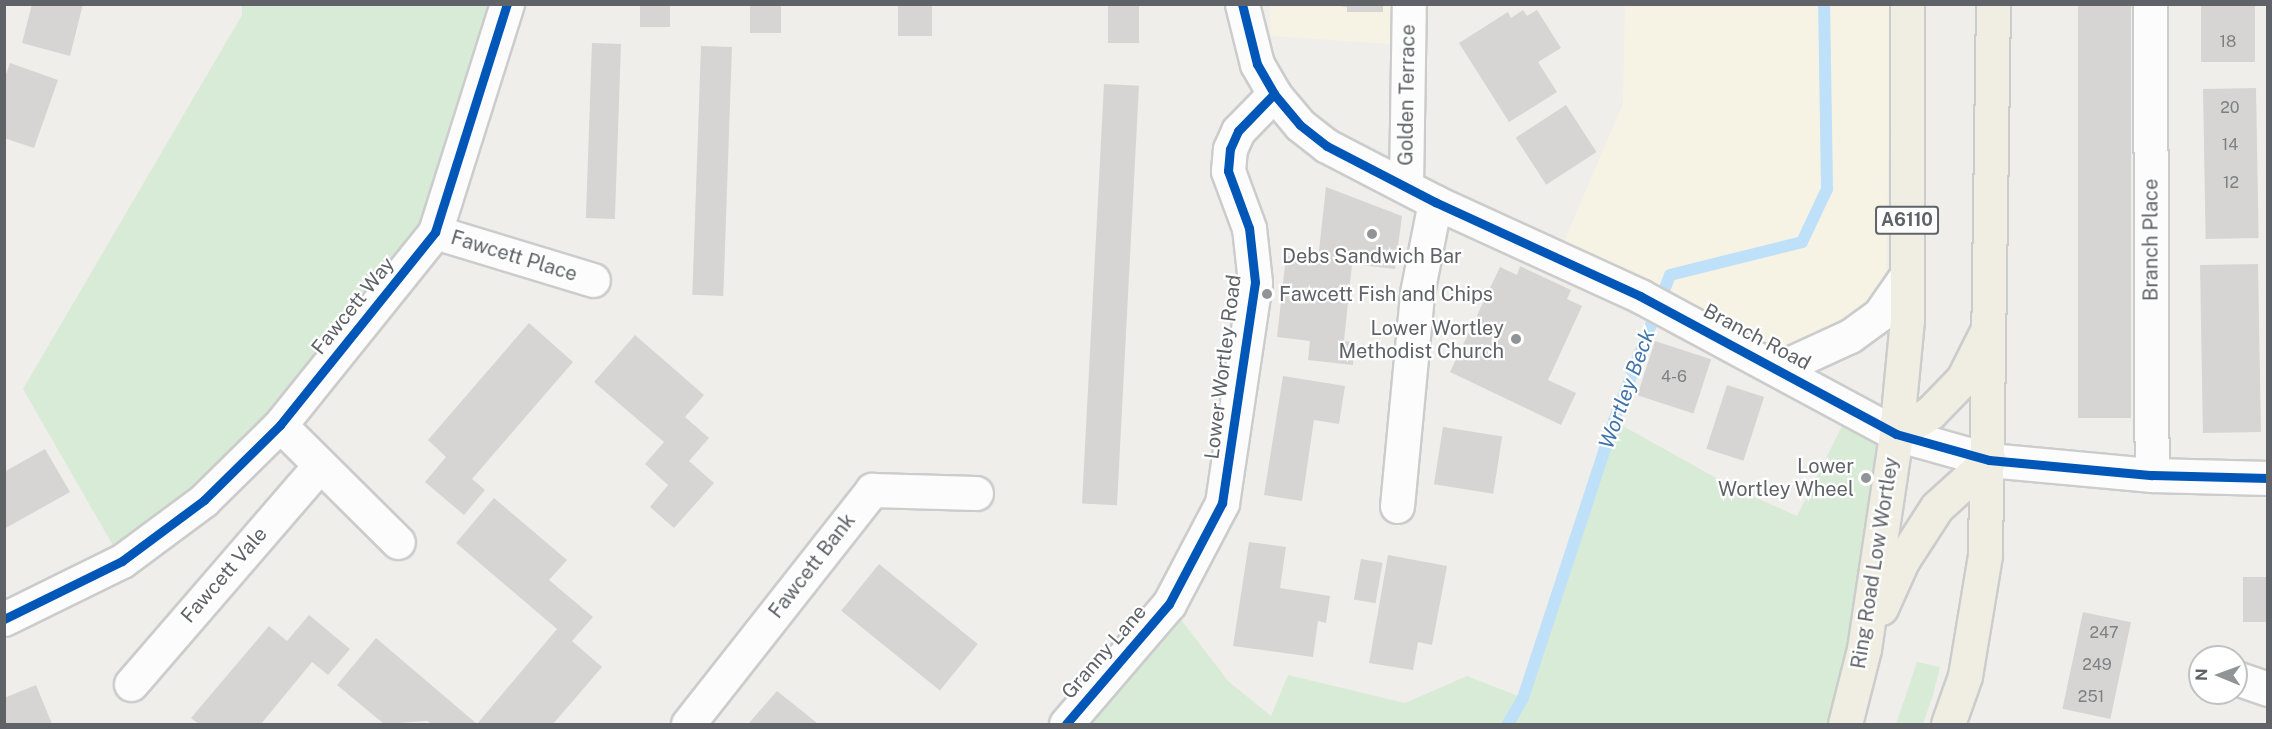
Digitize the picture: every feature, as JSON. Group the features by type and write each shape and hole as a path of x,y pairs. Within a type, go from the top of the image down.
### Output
{"highway":[{"name":"Ring Road Low Wortley","path":"1845,724 1864,649 1896,434 1907,275 1907,4"},
{"path":"1948,724 1965,676 1985,555 1991,324 1993,4"},
{"path":"1896,434 1930,413 1963,379 1991,324"},
{"name":"A6110","path":"1864,649 1916,539 1937,507 1989,460"}],"street":[{"name":"Fawcett Way","path":"4,619 122,561 204,500 280,425 435,232 507,4"},
{"path":"1242,4 1257,64 1274,94"},
{"name":"Golden Terrace","path":"1406,186 1409,4"},
{"name":"Branch Place","path":"2150,4 2152,475"},
{"name":"Branch Road","path":"1274,94 1300,125 1327,146 1435,202 1640,296 1896,434 1989,460 2152,475 2268,478"},
{"name":"Lower Wortley Road","path":"1169,604 1222,503 1236,422 1255,282 1249,228 1228,171 1230,149 1238,131 1274,94"},
{"path":"1397,506 1417,293 1435,202"},
{"name":"Fawcett Place","path":"435,232 593,280"},
{"path":"1778,369 1850,336 1880,314 1907,275"},
{"path":"280,425 318,467 398,542"},
{"name":"Fawcett Vale","path":"131,684 318,467"},
{"name":"Fawcett Bank","path":"688,724 872,490 976,493"},
{"name":"Granny Lane","path":"1066,724 1169,604"},
{"path":"2248,682 2268,688"}],"shaded area":[{"path":"1270,5 1409,5 1408,45 1271,36"},
{"path":"1625,5 1891,5 1886,281 1847,323 1780,354 1564,242 1623,104"}],"green space":[{"path":"242,5 507,5 435,232 280,425 122,561 23,389 242,15"},
{"path":"1851,408 1896,434 1864,649 1829,724 1066,724 1169,604 1228,681 1271,716 1288,675 1405,703 1467,676 1523,698 1614,421 1736,489 1797,516"},
{"path":"1917,662 1940,667 1933,695 1923,724 1896,724"}],"building":[{"path":"32,4 83,4 70,56 22,43"},
{"path":"640,4 670,4 670,27 640,27"},
{"path":"750,4 781,4 781,33 750,33"},
{"path":"898,4 932,4 932,36 898,36"},
{"path":"1108,4 1139,4 1139,43 1108,43"},
{"path":"1326,4 1383,4 1383,12 1347,12 1347,7"},
{"path":"2078,4 2131,4 2131,418 2078,418"},
{"path":"2201,4 2255,4 2255,62 2201,62"},
{"path":"1523,10 1527,16 1537,10 1561,48 1538,62 1557,92 1509,122 1459,43 1508,12 1511,18"},
{"path":"592,43 621,44 615,219 586,218"},
{"path":"701,46 732,47 723,296 692,295"},
{"path":"10,63 58,80 34,148 4,138 4,80"},
{"path":"1104,84 1139,86 1117,505 1082,503"},
{"path":"2256,88 2259,238 2206,239 2203,89"},
{"path":"1566,105 1596,152 1546,185 1516,138"},
{"path":"1326,187 1402,216 1395,269 1352,264 1344,341 1355,342 1353,365 1308,360 1310,341 1277,337 1286,256 1318,260"},
{"path":"2258,264 2261,432 2203,433 2200,265"},
{"name":"Lower Wortley Methodist Church","path":"1520,266 1571,290 1567,299 1582,306 1548,380 1576,393 1561,425 1450,372 1500,267 1517,275"},
{"path":"529,323 573,362 472,479 485,490 464,515 425,482 446,457 428,440"},
{"path":"635,335 704,395 685,417 709,438 689,461 714,483 674,528 650,507 668,485 645,464 664,442 594,382"},
{"path":"1655,341 1711,359 1693,413 1637,395"},
{"path":"1283,376 1345,386 1339,424 1314,420 1302,501 1264,495"},
{"path":"1727,385 1764,397 1743,461 1706,449"},
{"path":"1443,427 1502,436 1493,494 1434,484"},
{"path":"45,449 70,492 4,529 4,472"},
{"path":"494,498 567,560 549,580 593,617 572,641 602,667 553,724 477,724 557,629 456,543"},
{"path":"1249,542 1286,547 1280,588 1330,596 1326,623 1318,621 1313,657 1233,646"},
{"path":"1388,555 1447,566 1432,645 1418,642 1413,670 1369,663"},
{"path":"1361,559 1383,563 1376,603 1354,599"},
{"path":"879,564 978,644 940,691 841,611"},
{"path":"2243,577 2268,577 2268,622 2243,622"},
{"path":"2083,612 2131,622 2110,719 2062,709"},
{"path":"309,615 350,649 328,675 312,662 261,724 199,724 191,718 269,626 287,641"},
{"path":"376,638 477,724 432,724 427,721 384,724 337,685"},
{"path":"36,685 52,724 4,724 4,698"},
{"path":"777,691 801,710 818,724 748,724"}],"waterway":[{"name":"Wortley Beck","path":"1508,724 1523,698 1614,421 1670,275 1802,242 1827,189 1824,4"}],"cycle path":[{"path":"4,619 122,561 204,500 280,425 435,232 507,4"},
{"path":"1242,4 1257,64 1274,94 1300,125 1327,146 1435,202 1640,296 1896,434 1989,460 2152,475 2268,478"},
{"path":"1066,724 1169,604 1222,503 1255,282 1249,228 1228,171 1230,149 1238,131 1274,94"}],"place":[{"name":"Debs Sandwich Bar","path":"1372,234"},
{"name":"Fawcett Fish and Chips","path":"1267,294"},
{"name":"Lower Wortley Methodist Church","path":"1516,339"},
{"name":"Lower Wortley Wheel","path":"1866,478"}]}
